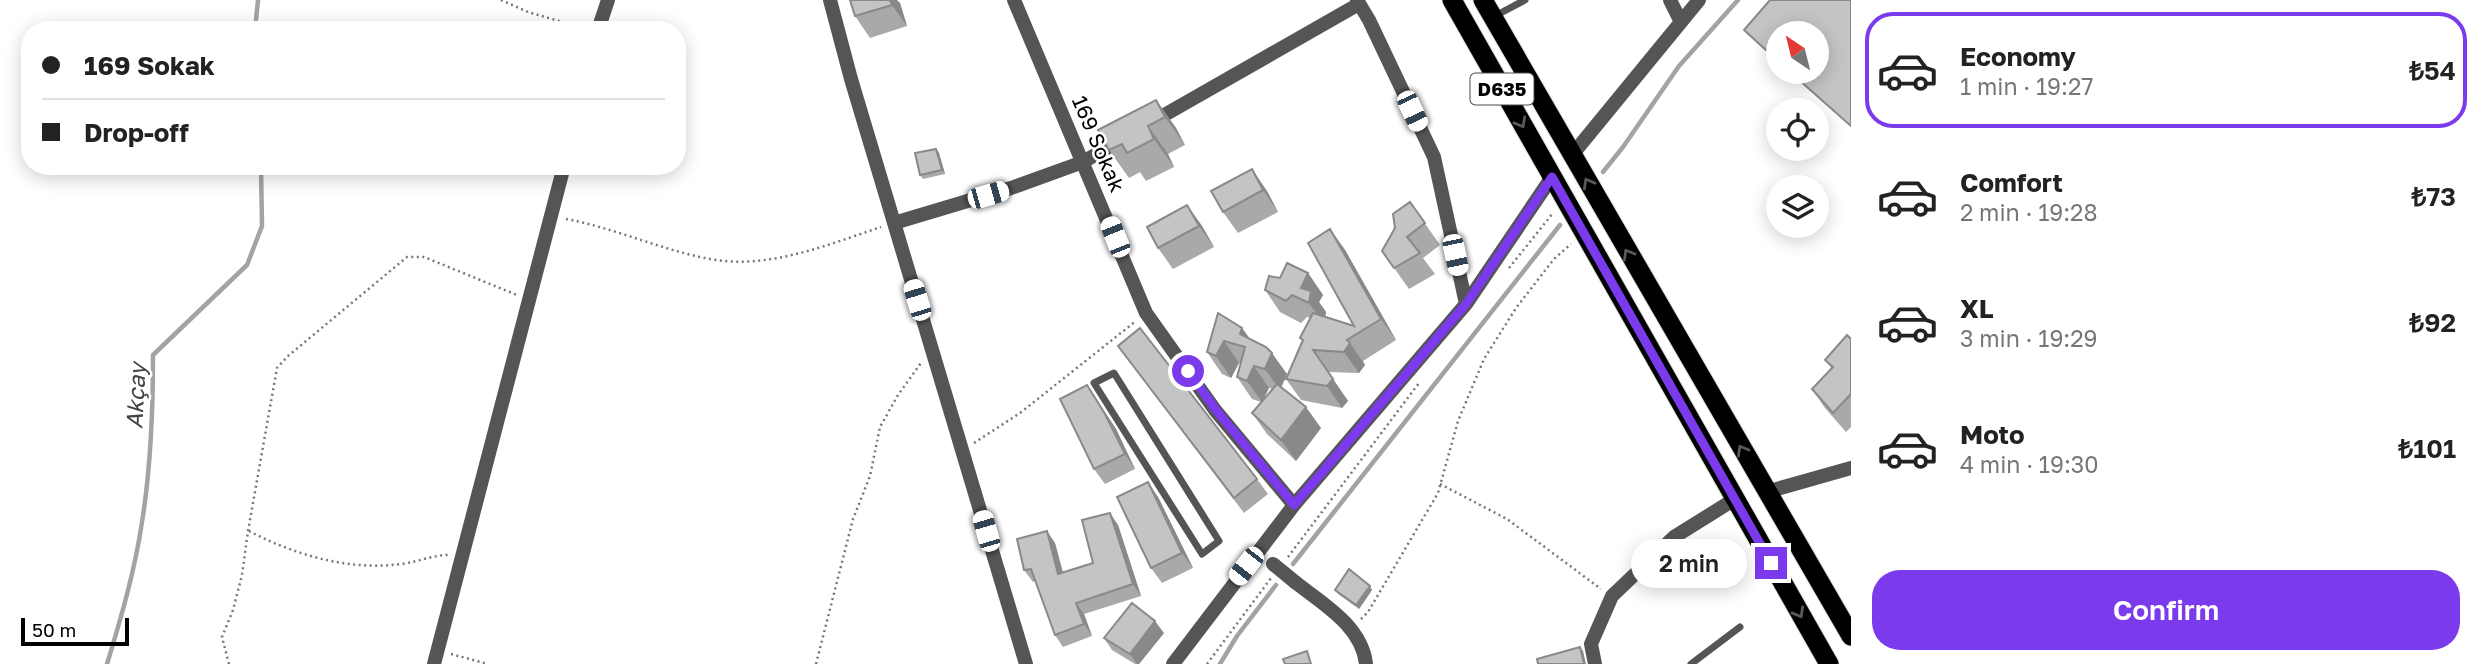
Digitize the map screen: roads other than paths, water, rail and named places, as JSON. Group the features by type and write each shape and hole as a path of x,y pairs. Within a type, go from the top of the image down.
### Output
{"highway":[{"name":"D635","path":"1452,0 1829,664"},
{"name":"D635","path":"1488,8 1851,636"}],"street":[{"path":"601,21 608,0"},
{"path":"830,0 1026,664"},
{"name":"169 Sokak","path":"1014,0 1146,313 1216,410 1294,505"},
{"path":"1670,0 1681,22"},
{"path":"1572,155 1699,0"},
{"path":"894,223 1012,188 1083,162 1358,2 1434,157 1466,304"},
{"path":"436,657 562,175"},
{"path":"1173,664 1294,505 1466,304 1552,177"},
{"path":"1766,492 1851,468"},
{"path":"1595,664 1591,645 1612,596 1674,537 1735,499"},
{"path":"1257,552 1345,621 1364,649 1366,664"}],"lane":[{"path":"1488,8 1525,0"},
{"path":"1114,373 1219,541 1202,554 1094,383 1114,373"},
{"path":"1691,664 1740,627"}],"waterway":[{"name":"Akçay","path":"256,21 258,0"},
{"path":"1603,172 1679,66 1738,0"},
{"name":"Akçay","path":"107,664 132,576 142,522 151,439 153,355 247,265 262,226 261,175"},
{"path":"1293,564 1560,225"},
{"path":"1220,664 1237,636 1276,585"}]}
